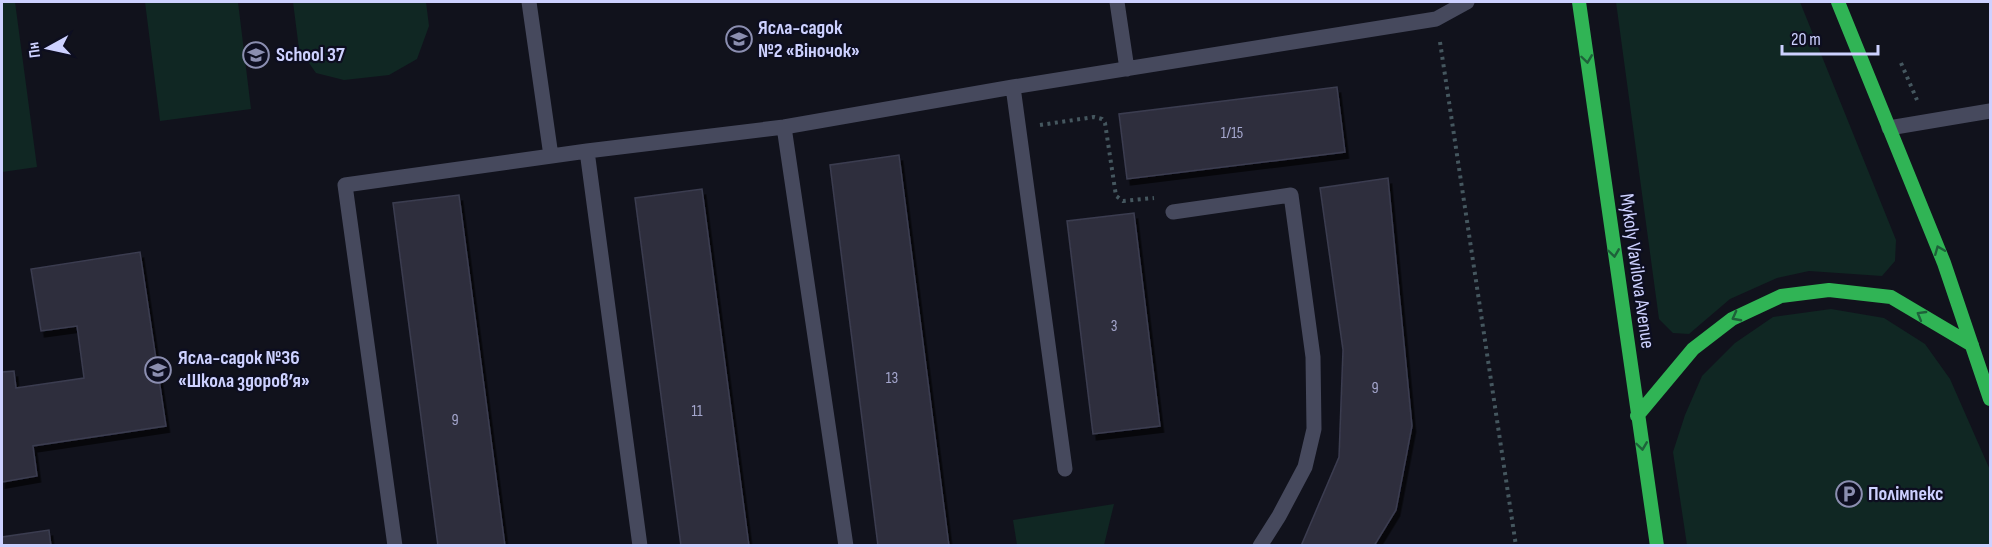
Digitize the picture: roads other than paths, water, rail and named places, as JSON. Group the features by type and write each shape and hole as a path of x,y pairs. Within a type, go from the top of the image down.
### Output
{"main road":[{"name":"Mykoly Vavilova Avenue","path":"1579,2 1657,546"},
{"path":"1838,2 1944,263 1990,399"},
{"path":"1637,416 1693,349 1732,319 1781,296 1829,290 1891,297 1972,345"}],"lane":[{"path":"530,2 552,156"},
{"path":"1117,2 1127,69"},
{"path":"395,546 345,184 784,127 1013,87 1436,19 1467,2"},
{"path":"1013,87 1065,469"},
{"path":"1889,128 1990,111"},
{"path":"784,127 846,546"},
{"path":"587,151 640,546"},
{"path":"1173,212 1291,195 1313,357 1314,429 1305,467 1260,546"}],"place":[{"name":"Ясла-садок №2 «Віночок»","path":"739,39"},
{"name":"School 37","path":"256,55"},
{"name":"Ясла-садок №36 «Школа здоров’я»","path":"158,370"},
{"name":"Полімпекс","path":"1849,494"}]}
